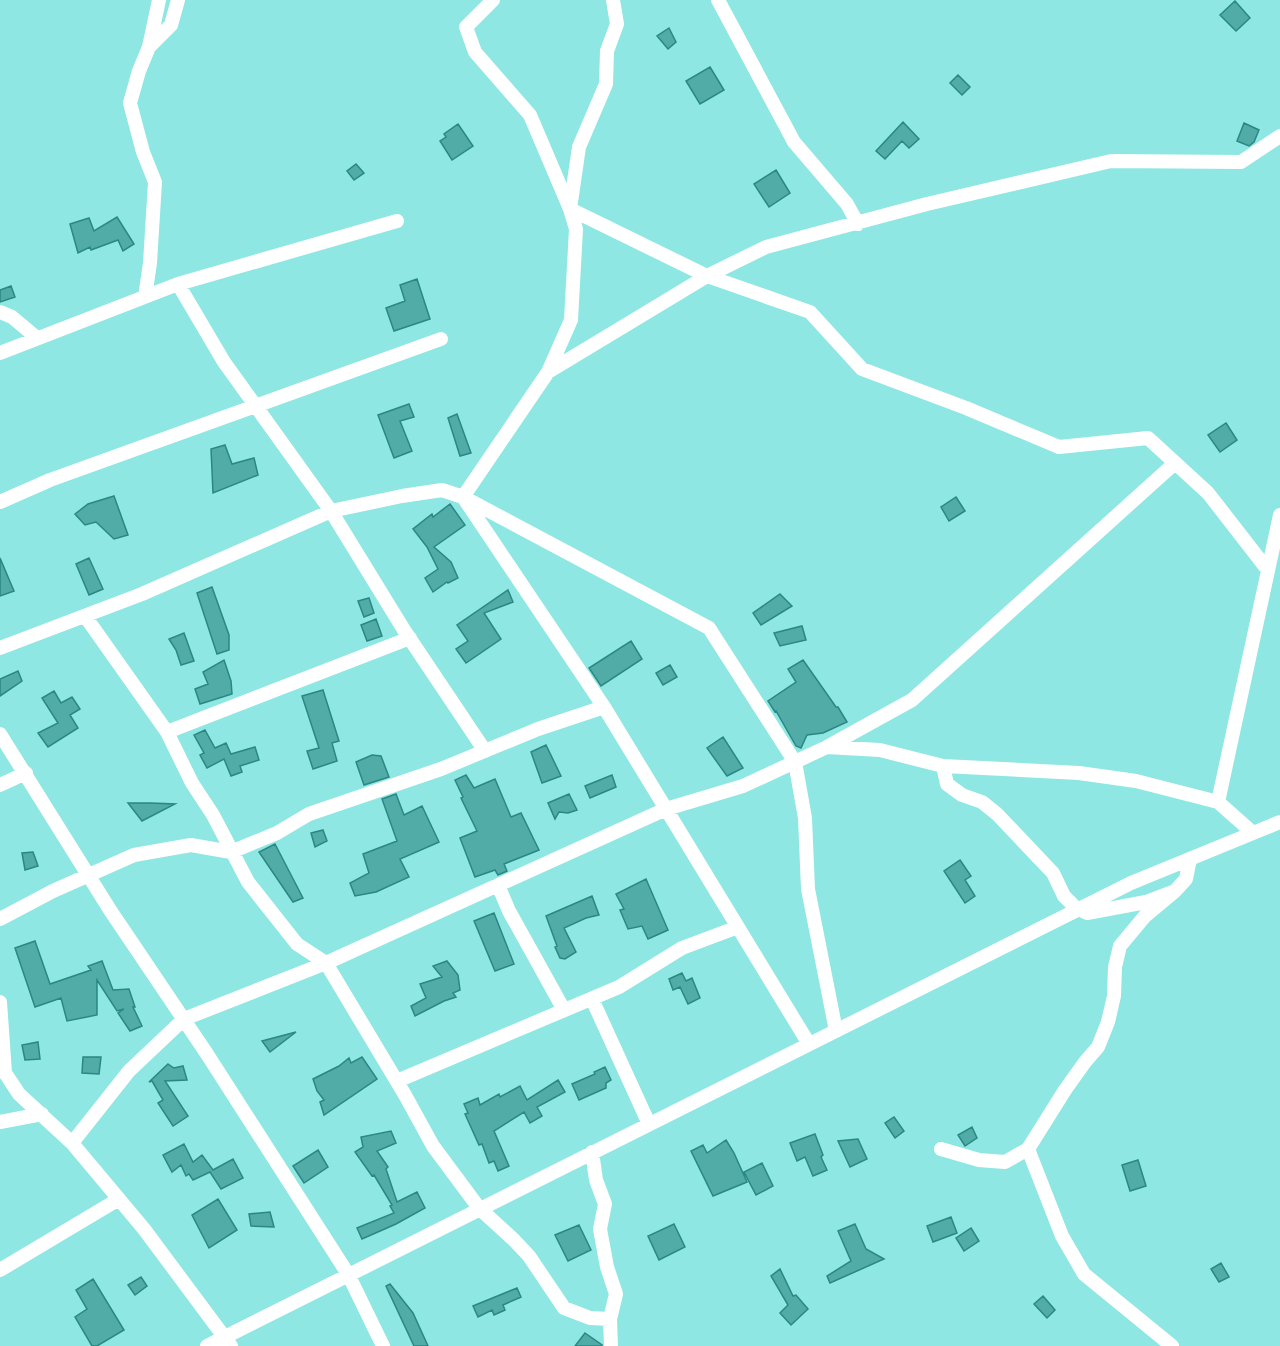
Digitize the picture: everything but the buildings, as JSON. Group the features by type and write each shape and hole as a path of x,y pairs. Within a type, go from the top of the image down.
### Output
{"street":[{"path":"145,297 150,263 155,182 143,152 129,103 149,47 159,0"},
{"path":"149,47 171,25 178,0"},
{"path":"463,497 548,372 571,320 576,229 570,208 530,115 475,52 466,27 493,0"},
{"path":"570,208 579,147 606,84 607,51 617,24 613,0"},
{"path":"720,3 794,142 847,204 858,224"},
{"path":"548,372 707,276 766,247 927,204 1111,161 1241,162 1280,136"},
{"path":"570,208 707,276 810,312 862,369 966,408 1059,447 1148,438 1208,493 1267,569"},
{"path":"0,353 178,284 397,221"},
{"path":"178,284 224,362 331,512 410,638 485,751"},
{"path":"0,312 12,317 38,338"},
{"path":"0,502 50,480 441,339"},
{"path":"72,1143 129,1071 184,1018 326,963 666,809 743,786 827,747 912,700 1175,463"},
{"path":"0,648 152,590 331,512 402,496 442,490 463,497 709,628 795,762 805,818 808,889 836,1030"},
{"path":"463,497 604,707 809,1044"},
{"path":"1218,802 1280,515"},
{"path":"85,616 168,732 192,783 213,815 248,882 297,944 326,963 433,1146 479,1208 522,1248 564,1308 590,1318 610,1318"},
{"path":"168,732 410,638"},
{"path":"0,919 134,855 191,845 231,852 277,833 309,814 441,769 538,729 604,707"},
{"path":"0,734 348,1274 383,1346"},
{"path":"827,747 880,750 943,766 1079,773 1136,781 1218,802 1253,833"},
{"path":"943,766 947,784 962,795 982,802 997,814 1035,852 1053,873 1064,896 1079,909 1087,913 1124,907 1146,902 1175,891"},
{"path":"0,785 26,772"},
{"path":"207,1346 227,1341 348,1274 1131,883 1280,822"},
{"path":"941,1149 979,1161 1005,1162 1028,1149 1065,1090 1098,1047 1108,1022 1114,996 1115,967 1120,946 1145,916 1186,879 1190,859"},
{"path":"498,885 509,911 564,1011"},
{"path":"397,1081 619,987 682,948 738,927"},
{"path":"592,999 649,1124"},
{"path":"0,1002 5,1073 19,1094 72,1143 144,1229 227,1341"},
{"path":"0,1122 42,1114"},
{"path":"1028,1149 1062,1236 1084,1274 1172,1346"},
{"path":"592,1152 596,1180 605,1204 600,1229 607,1267 616,1294 610,1318 611,1346"},
{"path":"0,1270 119,1199"}]}
